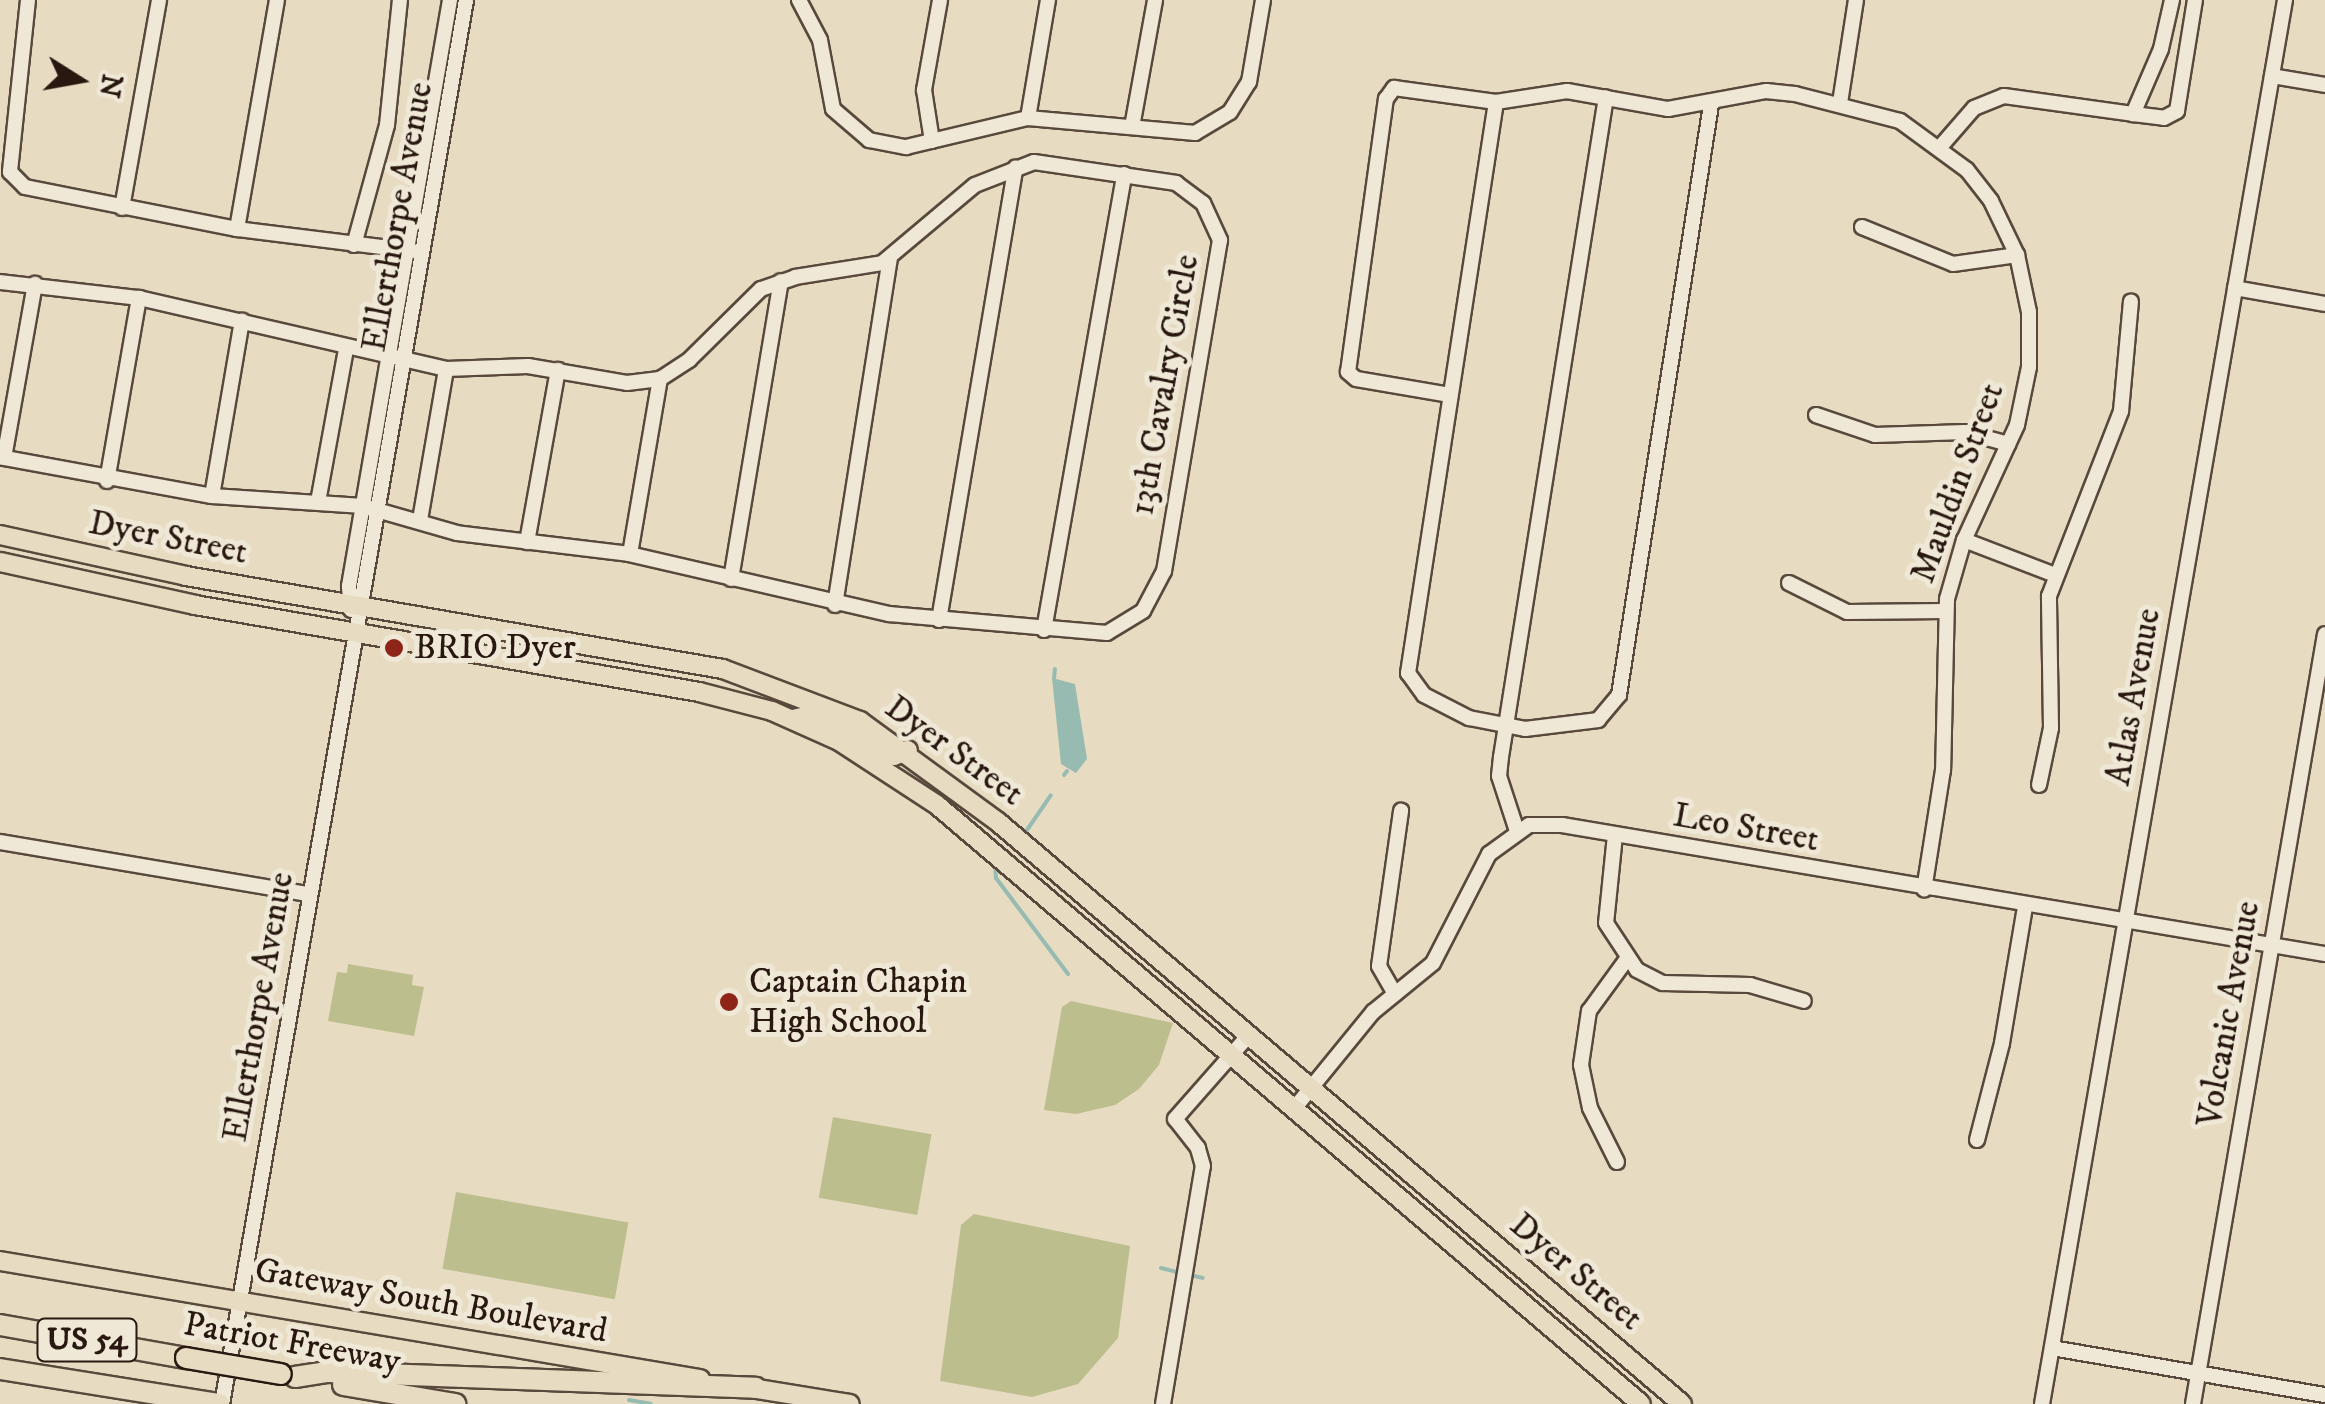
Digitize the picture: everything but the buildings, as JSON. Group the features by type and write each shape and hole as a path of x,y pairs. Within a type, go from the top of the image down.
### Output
{"highway":[{"name":"Patriot Freeway","path":"0,1324 455,1404"},
{"name":"Patriot Freeway","path":"0,1368 220,1404"},
{"path":"288,1376 328,1372 756,1388"}],"main road":[{"name":"Dyer Street","path":"0,534 699,692 792,720 923,795 1634,1399"},
{"name":"Dyer Street","path":"0,562 758,678 826,704 908,750 1250,1034 1310,1090 1682,1404"},
{"path":"792,720 814,714 894,756 908,750"},
{"path":"1140,979 1156,958"},
{"name":"Gateway South Boulevard","path":"0,1261 850,1404"},
{"path":"1634,1399 1646,1374"}],"street":[{"path":"28,0 10,172 45,196 237,229 414,251"},
{"path":"122,208 159,0"},
{"path":"237,229 277,0"},
{"path":"354,245 387,125 400,0"},
{"name":"Ellerthorpe Avenue","path":"220,1404 309,894 414,251 450,0"},
{"name":"Ellerthorpe Avenue","path":"414,251 466,0"},
{"path":"799,0 820,40 827,96 845,124 881,144 932,141 1028,118 1195,133 1230,112 1249,82 1263,0"},
{"path":"932,141 924,90 940,0"},
{"path":"1028,118 1048,0"},
{"path":"1132,127 1154,0"},
{"path":"1840,102 1856,0"},
{"path":"2133,114 2161,49 2172,0"},
{"path":"1941,146 1974,108 2004,96 2164,118 2177,111 2196,0"},
{"name":"Atlas Avenue","path":"2042,1404 2285,0"},
{"path":"2272,76 2325,85"},
{"name":"Mauldin Street","path":"1450,395 1356,379 1346,365 1386,99 1394,88 1496,102 1567,92 1657,108 1710,106 1766,91 1840,102 1900,120 1941,146 1991,202 2017,254 2030,353 2008,444 1964,540 1944,611 1943,770 1924,890"},
{"path":"1293,1110 1394,994 1440,952 1476,874 1516,831 1498,776 1606,96"},
{"path":"1496,102 1408,673 1424,696 1506,728 1550,730 1598,720 1619,695 1710,106"},
{"name":"13th Cavalry Circle","path":"2,457 107,481 212,496 370,507 457,533 630,554 835,605 1086,635 1126,627 1157,592 1220,240 1203,203 1163,178 1066,162 1016,167 975,185 890,258 782,281 740,305 688,360 660,379"},
{"path":"938,620 1016,167"},
{"path":"1044,630 1124,174"},
{"path":"1862,227 1953,264 2017,254"},
{"path":"835,605 890,258"},
{"path":"730,579 782,281"},
{"path":"0,282 139,298 346,350 446,370 558,370 604,382 660,379 630,554"},
{"path":"2,457 35,284"},
{"path":"2235,288 2325,304"},
{"path":"107,481 139,298"},
{"path":"2038,785 2052,728 2046,632 2054,575 2096,486 2121,411 2130,301"},
{"path":"212,496 242,321"},
{"path":"318,502 346,350"},
{"path":"420,520 446,370"},
{"path":"527,542 558,370"},
{"path":"1816,415 1876,435 1965,432 2008,444"},
{"path":"1964,540 2054,575"},
{"path":"1789,583 1847,612 1944,611"},
{"name":"Volcanic Avenue","path":"2192,1404 2325,634"},
{"path":"1394,994 1379,966 1401,811"},
{"name":"Leo Street","path":"1516,831 1545,823 2025,907 2325,954"},
{"path":"1615,836 1604,909 1626,960 1663,983 1750,985 1804,1001"},
{"path":"0,842 309,894"},
{"path":"1977,1140 2002,1042 2025,907"},
{"path":"1617,1162 1590,1108 1581,1065 1590,1011 1626,960"},
{"path":"1162,1404 1203,1166 1198,1148 1175,1119 1250,1034"},
{"path":"2052,1348 2325,1395"}],"green space":[{"path":"348,964 413,975 412,985 424,987 414,1036 328,1021 337,972 347,973"},
{"path":"1071,1001 1173,1023 1159,1065 1139,1089 1115,1105 1076,1114 1044,1110 1062,1007"},
{"path":"833,1117 931,1134 917,1215 819,1198"},
{"path":"456,1192 628,1222 615,1299 442,1269"},
{"path":"974,1214 1130,1246 1118,1338 1078,1384 1032,1397 940,1381 961,1225"}],"water":[{"path":"1052,678 1075,684 1087,759 1076,773 1061,764"}],"waterway":[{"path":"1054,678 1055,669"},
{"path":"1064,775 1067,771"},
{"path":"1027,830 1051,795"},
{"path":"995,865 996,878 1068,974"},
{"path":"1161,1268 1181,1273"},
{"path":"1190,1275 1203,1278"},
{"path":"629,1400 651,1404"}],"place":[{"name":"BRIO Dyer","path":"394,648"},
{"name":"Captain Chapin High School","path":"729,1002"}]}
